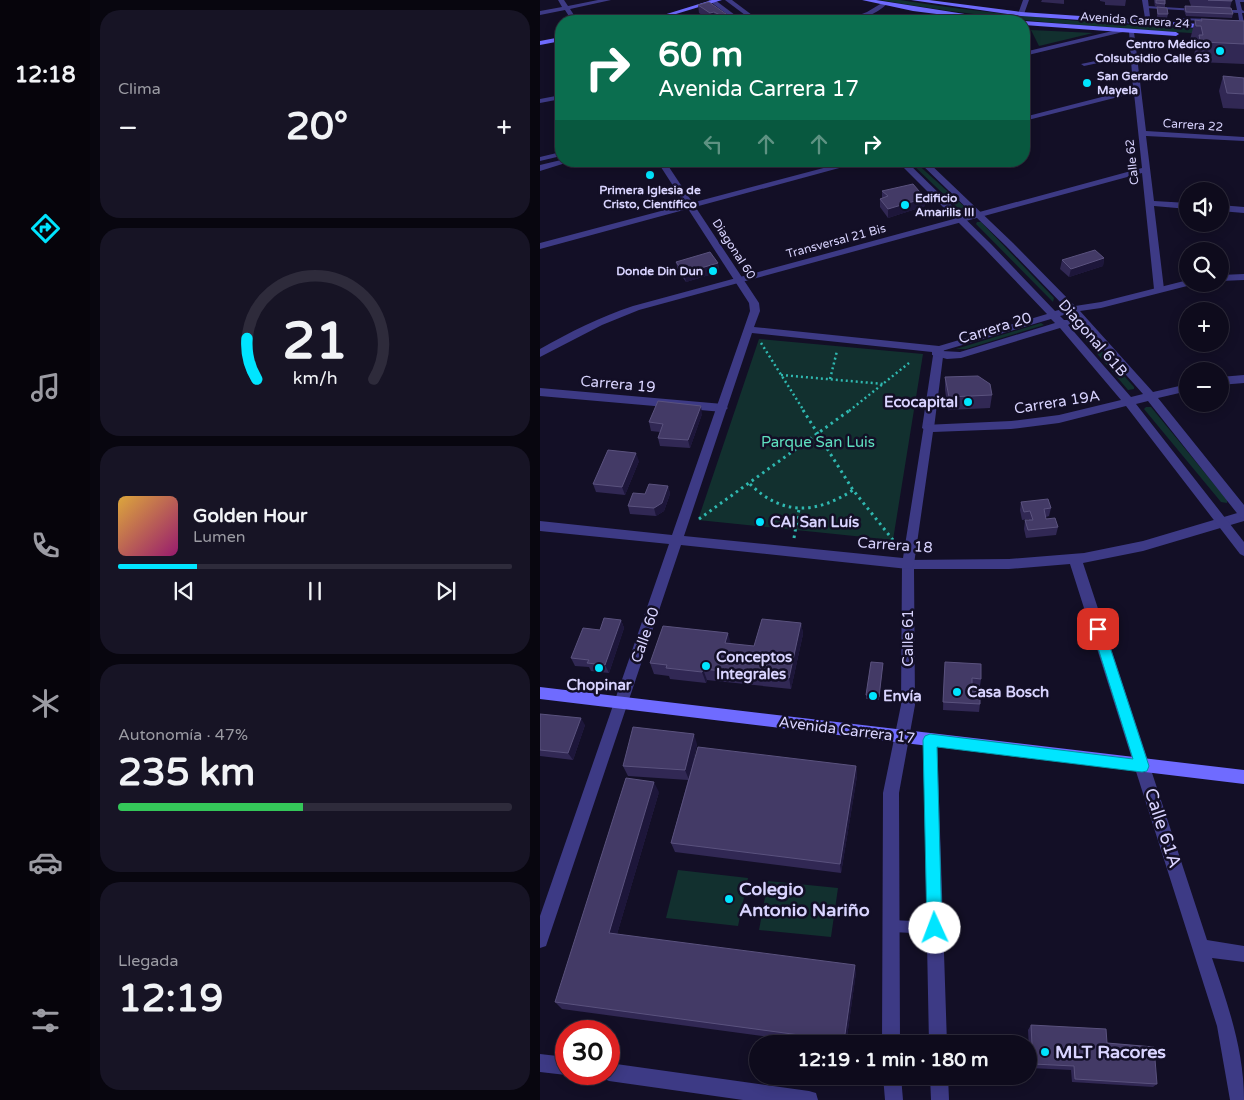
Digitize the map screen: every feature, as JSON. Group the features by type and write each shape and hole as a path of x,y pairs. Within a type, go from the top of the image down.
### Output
{"main road":[{"path":"865,0 963,15"},
{"name":"Avenida Carrera 24","path":"914,0 1020,14 1149,24 1179,22 1224,25 1244,29"},
{"path":"668,15 714,1"},
{"name":"Avenida Carrera 24","path":"1030,23 1180,34"},
{"path":"540,43 555,40"},
{"name":"Avenida Carrera 17","path":"540,693 1244,777"}],"street":[{"path":"561,0 571,15"},
{"path":"540,13 608,0"},
{"path":"728,0 749,15"},
{"path":"1020,14 1026,0"},
{"path":"714,1 732,15"},
{"path":"865,15 884,4"},
{"path":"1146,4 1149,24"},
{"path":"1030,53 1121,31"},
{"name":"Calle 62","path":"1132,32 1158,285"},
{"path":"1030,117 1137,90"},
{"path":"540,101 555,98"},
{"name":"Carrera 22","path":"1142,133 1244,139"},
{"path":"540,159 555,155"},
{"path":"540,168 555,164"},
{"name":"Diagonal 60","path":"665,167 739,280 755,308 750,330"},
{"path":"540,246 838,167"},
{"name":"Diagonal 61B","path":"907,167 963,220 1062,324 1129,403 1244,551"},
{"name":"Diagonal 61B","path":"928,167 1077,314 1150,396 1244,515"},
{"name":"Transversal 21 Bis","path":"540,354 584,328 608,317 1145,170"},
{"path":"1149,203 1179,205"},
{"path":"1229,209 1244,210"},
{"path":"1229,278 1244,277"},
{"name":"Carrera 20","path":"750,330 925,348 947,356 961,355 1062,324 1077,314 1158,285 1179,284"},
{"name":"Carrera 20","path":"939,352 1054,315 1077,314"},
{"name":"Calle 60","path":"540,940 750,330"},
{"name":"Calle 61","path":"891,1035 891,793 893,771 908,705 908,564 939,352"},
{"path":"1229,380 1244,378"},
{"name":"Carrera 19A","path":"928,428 1011,425 1059,419 1179,389"},
{"name":"Carrera 19","path":"540,392 723,408"},
{"name":"Carrera 18","path":"540,526 908,564 1019,564 1075,559 1142,546 1244,515"},
{"name":"Calle 61A","path":"1075,559 1226,1026 1239,1100"},
{"path":"930,740 938,1035"},
{"path":"1202,948 1244,954"},
{"path":"540,1063 555,1065"},
{"path":"620,1074 809,1100"},
{"path":"893,1085 894,1100"},
{"path":"939,1085 940,1100"}],"lane":[{"path":"1175,0 1179,22"},
{"path":"1231,0 1244,1"},
{"path":"1224,25 1242,22 1242,12 1237,0"},
{"path":"1146,4 1177,9 1204,10"},
{"path":"1213,10 1242,12"},
{"path":"1084,64 1134,54"},
{"path":"891,926 935,928"}],"path":[{"path":"750,330 759,339 853,490 893,540"},
{"path":"830,379 840,339"},
{"path":"694,525 698,520 818,434 909,363"},
{"path":"781,375 884,384"},
{"path":"750,484 765,499 786,508 799,509 824,506 853,490"},
{"path":"794,538 799,509"}],"green space":[{"path":"880,0 900,0 1018,15 979,15"},
{"path":"1030,16 1158,27 1244,31 1244,36 1153,31 1030,21"},
{"path":"1031,30 1093,33 1039,46"},
{"path":"915,167 921,167 966,208 960,210"},
{"path":"981,222 1054,298 1053,302 976,224"},
{"path":"1041,323 1044,325 966,349 956,349"},
{"path":"1081,328 1134,389 1128,390 1077,330"},
{"name":"Parque San Luis","path":"759,339 923,354 893,540 698,520"},
{"path":"1151,407 1227,500 1227,503 1221,502 1144,409"},
{"path":"678,870 748,878 738,926 666,918"},
{"path":"768,881 838,888 831,937 759,930"}],"building":[{"path":"1156,0 1165,0 1165,4 1156,3"},
{"path":"709,2 726,14 710,13 698,5"},
{"path":"1185,6 1231,8 1233,14 1186,12"},
{"path":"1157,7 1167,8 1168,14 1158,14"},
{"path":"1201,19 1244,21 1244,44 1203,42 1200,40 1199,35 1203,35 1201,26 1196,26 1195,20 1202,21"},
{"path":"1223,76 1244,78 1244,94 1227,93"},
{"path":"913,184 925,198 888,209 880,199 888,196 882,191"},
{"path":"1095,250 1104,258 1071,269 1062,260"},
{"path":"710,252 718,263 684,273 676,262"},
{"path":"978,376 990,384 992,395 949,397 945,377"},
{"path":"658,401 701,406 688,440 658,438 663,424 649,422"},
{"path":"608,450 636,453 622,487 593,484"},
{"path":"649,484 668,486 662,503 654,508 628,506 633,493 645,494"},
{"path":"1048,499 1051,508 1044,509 1046,519 1055,518 1058,527 1028,530 1025,520 1033,520 1030,511 1024,512 1021,502"},
{"path":"604,618 621,620 605,665 587,663 589,660 571,658 583,628 600,630"},
{"path":"762,619 801,623 789,678 703,669 702,672 666,668 667,665 650,663 663,626 728,633 725,643 754,646"},
{"path":"871,662 883,663 879,697 866,695"},
{"name":"Casa Bosch","path":"945,662 981,664 981,679 972,678 972,691 980,692 980,704 943,702"},
{"path":"540,714 581,718 568,753 540,750"},
{"path":"633,727 694,734 685,770 623,766"},
{"path":"698,747 856,766 840,864 671,843"},
{"path":"626,778 654,782 609,933 855,965 845,1035 800,1035 555,1002"},
{"path":"1031,1025 1106,1029 1107,1043 1154,1047 1157,1084 1075,1079 1074,1066 1037,1064 1037,1035 1032,1035"}],"place":[{"name":"Centro Médico Colsubsidio Calle 63","path":"1220,51"},
{"name":"San Gerardo Mayela","path":"1087,83"},
{"name":"Primera Iglesia de Cristo, Científico","path":"650,175"},
{"name":"Edificio Amarilis III","path":"905,205"},
{"name":"Donde Din Dun","path":"713,271"},
{"name":"Ecocapital","path":"968,402"},
{"name":"CAI San Luís","path":"760,522"},
{"name":"Conceptos Integrales","path":"706,666"},
{"name":"Chopinar","path":"599,668"},
{"name":"Casa Bosch","path":"957,692"},
{"name":"Envía","path":"873,696"},
{"name":"Colegio Antonio Nariño","path":"729,899"},
{"name":"MLT Racores","path":"1045,1052"}],"route":[{"path":"935,928 930,740 1142,766 1098,629"}]}
